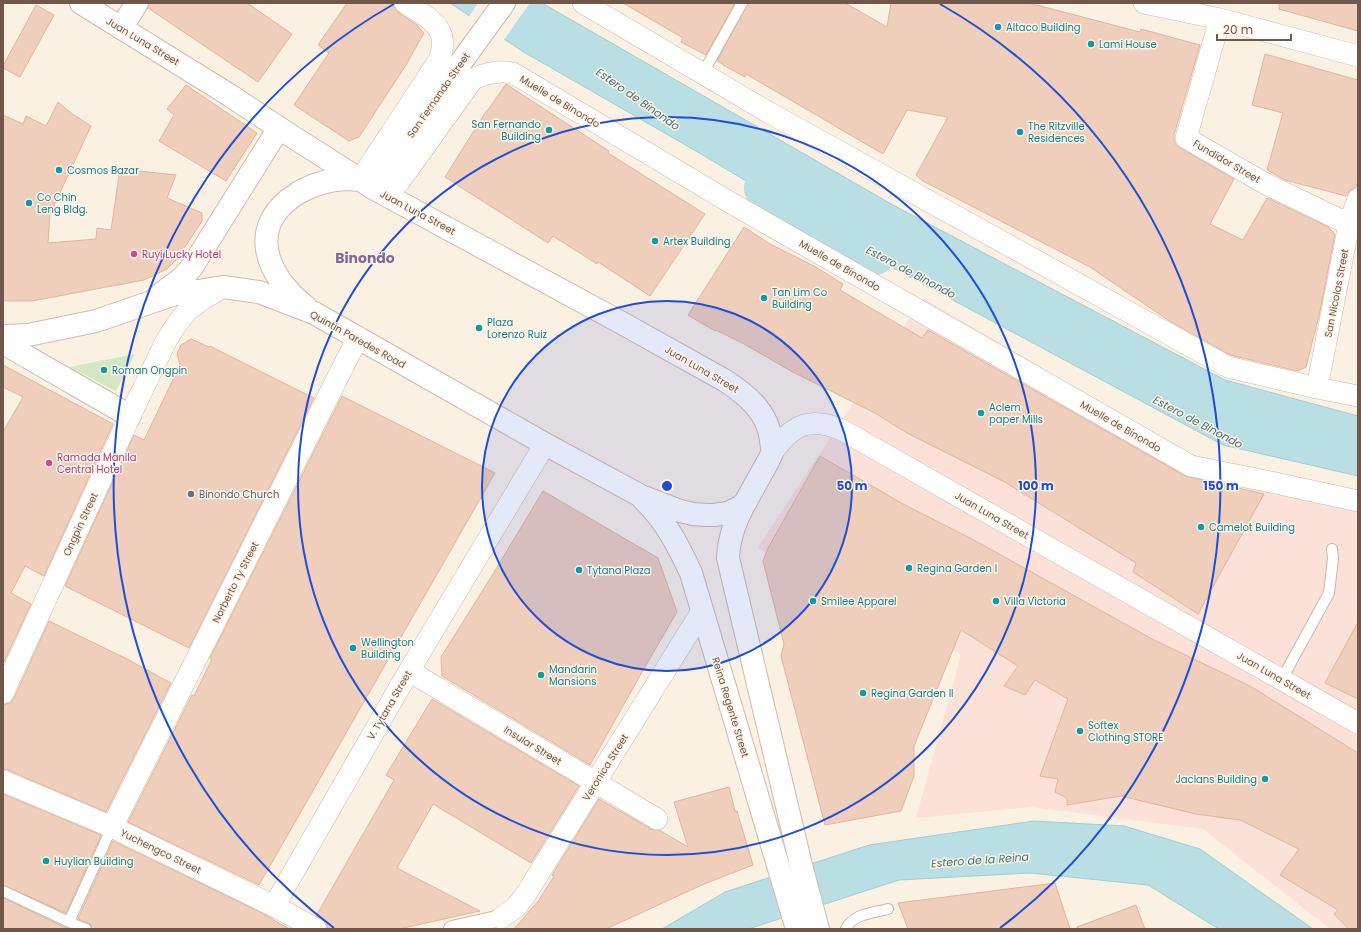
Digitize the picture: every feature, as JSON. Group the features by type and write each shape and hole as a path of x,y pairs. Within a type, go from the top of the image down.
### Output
{"main road":[{"name":"Juan Luna Street","path":"81,3 231,96 366,184 620,322 739,390 752,401 767,423 771,435 772,453"},
{"path":"121,28 137,3"},
{"name":"San Fernando Street","path":"366,184 404,143 504,3"},
{"path":"145,304 171,287 192,267 279,128"},
{"path":"314,313 292,294 271,266 267,254 267,229 272,217 280,206 303,190 323,182 350,179 366,184"},
{"name":"Quintin Paredes Road","path":"3,336 28,335 96,321 175,294 224,287 259,292 314,313 545,444 641,496"},
{"path":"3,343 130,416"},
{"path":"772,453 746,502 731,535 728,544 728,558 801,865 818,929"},
{"path":"641,496 687,513 714,516 728,513 746,502"},
{"name":"Reina Regente Street","path":"641,496 661,519 677,543 691,573 797,929"}],"street":[{"path":"366,184 442,52 443,42 440,32 434,23 405,3"},
{"path":"583,3 768,112 1228,366 1317,388 1358,396"},
{"path":"1144,3 1220,19 1358,56"},
{"name":"Fundidor Street","path":"1220,19 1186,138 1266,184 1354,225"},
{"name":"Muelle de Binondo","path":"366,184 389,188 396,185 473,79 496,72 513,73 738,207 1191,466 1358,501"},
{"name":"San Nicolas Street","path":"1317,388 1354,225 1358,199"},
{"name":"Ongpin Street","path":"3,694 130,416 166,341 188,310 204,298 224,287"},
{"name":"Norberto Ty Street","path":"112,828 358,337"},
{"name":"Juan Luna Street","path":"772,453 793,430 804,425 816,423 829,424 1358,723"},
{"name":"V. Tytana Street","path":"274,906 409,670 545,444"},
{"name":"Veronica Street","path":"501,918 516,907 526,894 702,611"},
{"name":"Insular Street","path":"409,670 657,819"},
{"name":"Yuchengco Street","path":"3,780 112,828 274,906 316,929"},
{"path":"452,929 501,918"}],"lane":[{"path":"703,73 742,3"},
{"path":"1282,679 1328,593 1333,558 1332,549"},
{"path":"69,922 112,828"},
{"path":"3,891 86,929"},
{"path":"846,929 850,922 857,917 888,909"}],"shaded area":[{"path":"923,298 1210,466 1358,501 1358,929 1330,929 1203,829 1031,807 916,818 961,655 757,548"}],"green space":[{"path":"135,354 116,391 69,367 70,367"}],"water":[{"path":"450,3 542,3 893,205 1225,380 1358,416 1358,476 1223,445 882,262 696,151 522,51"},
{"name":"Estero de la Reina","path":"1034,821 1124,826 1200,849 1313,929 1219,929 1148,885 1030,873 899,880 748,929 662,929 725,892 869,845"}],"pier":[{"path":"478,3 530,3 503,41 468,18"}],"building":[{"path":"149,3 247,3 292,34 258,82 148,8"},
{"path":"347,3 388,3 399,13 417,25 424,33 406,65 359,137 349,141 294,105 329,53 318,45"},
{"path":"623,3 735,3 706,55 681,42 683,38"},
{"path":"748,3 845,3 887,27 891,3 1029,3 1140,32 1141,29 1200,45 1174,135 1174,140 1176,145 1180,148 1234,179 1210,224 1243,240 1267,198 1328,227 1335,234 1319,316 1306,367 1298,371 1230,355 1168,320 1090,267 923,181 916,175 948,117 907,110 883,154 746,74 745,77 723,65 717,61"},
{"path":"1279,3 1358,3 1358,31 1279,9"},
{"path":"36,5 54,15 20,77 3,68 3,66"},
{"path":"1265,54 1358,80 1358,181 1356,187 1350,190 1346,196 1285,180 1267,170 1283,113 1252,105"},
{"path":"506,84 609,151 608,153 705,214 650,296 598,262 597,264 553,236 548,243 445,177 487,110"},
{"path":"186,85 257,133 226,181 159,141 174,115 167,109"},
{"path":"58,102 71,113 91,126 50,214 48,243 96,239 97,228 111,230 120,169 176,175 167,198 202,213 202,221 177,259 167,269 144,280 32,301 3,301 3,115 23,124 26,116 46,126"},
{"path":"744,227 770,244 814,266 843,284 840,290 922,338 928,330 1185,476 1264,494 1198,614 1133,572 1136,563 1003,481 907,433 875,413 791,371 744,344 716,330 715,331 688,315"},
{"name":"Binondo Church","path":"191,339 209,347 210,346 314,398 189,648 65,586 134,435 144,440 180,365 177,354 181,345"},
{"name":"Ramada Manila Central Hotel","path":"3,365 113,424 44,576 25,566 11,593 31,604 3,664 3,432 23,397 3,387"},
{"name":"Wellington Building","path":"342,396 495,473 259,885 128,822 192,695 194,696 212,659 210,658"},
{"path":"820,456 903,504 972,539 1154,640 1250,686 1358,753 1358,929 1349,929 1334,914 1338,910 1280,875 1299,849 1240,820 1196,814 1121,796 1067,805 1067,798 1055,792 1058,779 1040,776 1068,699 1035,680 1025,695 1004,686 1018,666 961,630 914,746 914,776 901,811 825,825 781,656 784,644 763,561 768,548"},
{"path":"543,491 658,558 677,612 590,765 442,676 441,657"},
{"path":"49,621 129,660 171,683 106,812 3,769 3,705 10,703 14,698"},
{"path":"1358,622 1358,699 1325,683"},
{"path":"432,699 579,786 531,863 433,804 397,868 480,911 399,929 328,929 326,922 316,916 394,780 386,775"},
{"path":"729,787 735,811 737,811 753,865 704,884 606,929 514,929 539,900 554,876 552,875 599,799 651,829 659,830 688,847 674,802"},
{"name":"Huylian Building","path":"3,794 101,835 66,913 3,885"},
{"path":"113,841 262,913 289,929 92,929 89,923 78,919"},
{"path":"1055,883 1070,929 908,929 898,903"},
{"path":"3,898 66,928 69,929 3,929"},
{"path":"1136,905 1145,929 1078,929 1077,927"}],"waterway":[{"name":"Estero de Binondo","path":"766,188 819,224 875,253"}],"place":[{"name":"Altaco Building","path":"998,27"},
{"name":"Lami House","path":"1091,44"},
{"name":"San Fernando Building","path":"549,130"},
{"name":"The Ritzville Residences","path":"1020,132"},
{"name":"Cosmos Bazar","path":"59,170"},
{"name":"Co Chin Leng Bldg.","path":"29,203"},
{"name":"Artex Building","path":"655,241"},
{"name":"Ruyi Lucky Hotel","path":"134,254"},
{"name":"Tan Lim Co Building","path":"764,298"},
{"name":"Plaza Lorenzo Ruiz","path":"479,328"},
{"name":"Roman Ongpin","path":"104,370"},
{"name":"Aclem paper Mills","path":"981,413"},
{"name":"Ramada Manila Central Hotel","path":"49,463"},
{"name":"Binondo Church","path":"191,494"},
{"name":"Camelot Building","path":"1201,527"},
{"name":"Regina Garden I","path":"909,568"},
{"name":"Tytana Plaza","path":"579,570"},
{"name":"Smilee Apparel","path":"813,601"},
{"name":"Villa Victoria","path":"996,601"},
{"name":"Wellington Building","path":"353,648"},
{"name":"Mandarin Mansions","path":"541,675"},
{"name":"Regina Garden ll","path":"863,693"},
{"name":"Softex Clothing STORE","path":"1080,731"},
{"name":"Jaclans Building","path":"1265,779"},
{"name":"Huylian Building","path":"46,861"}],"district":[{"name":"Binondo","path":"365,258"}]}
